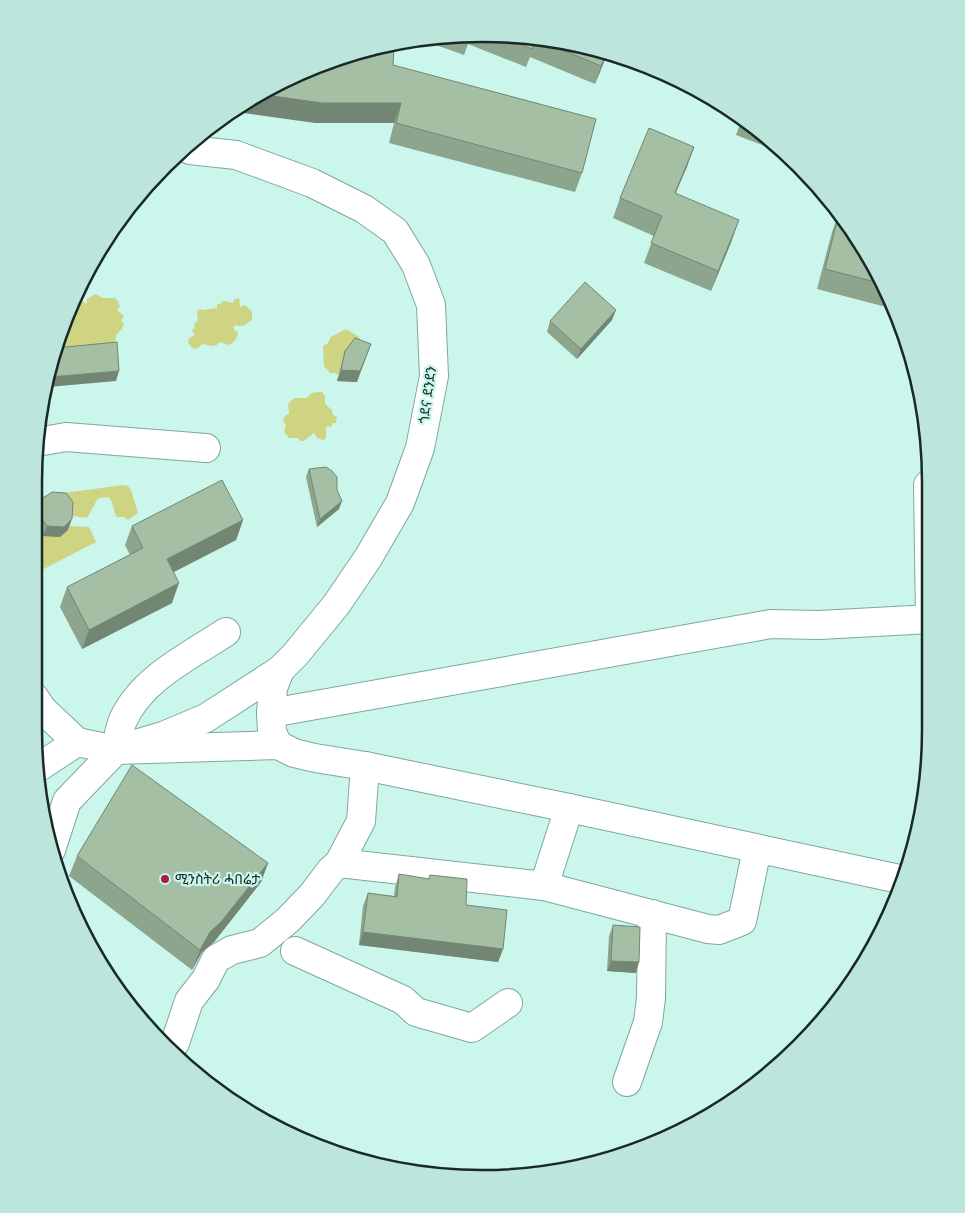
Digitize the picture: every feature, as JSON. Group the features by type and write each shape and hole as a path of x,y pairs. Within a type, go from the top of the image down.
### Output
{"street":[{"name":"ጎደና ደንደን","path":"194,150 236,155 312,183 364,209 395,231 416,265 431,305 434,376 420,448 400,502 368,558 336,605 295,655 280,670 273,688 271,713 272,732 278,745"},
{"path":"44,441 66,437 206,448"},
{"path":"271,713 771,624 819,625 922,619"},
{"path":"116,750 123,720 136,698 163,673 226,632"},
{"path":"55,837 67,801 116,750 163,736 206,718 280,670"},
{"path":"42,709 77,742 116,750 278,745 294,753 314,758 365,766 569,808 897,878"},
{"path":"43,763 77,742"},
{"path":"260,943 312,895 331,870 339,863 361,821 365,766"},
{"path":"544,886 569,808"},
{"path":"339,863 544,886 708,929 719,930 742,920 757,849"},
{"path":"295,951 294,929 299,908"},
{"path":"627,1082 648,1022 651,998 652,914"},
{"path":"174,1044 189,1001 206,979 216,959 232,950 260,943 276,945 295,951 403,1000 416,1012 472,1028 508,1003"}],"green space":[{"path":"95,294 103,298 115,298 120,307 117,310 124,316 121,321 124,323 122,329 116,335 116,340 112,344 60,359 76,314 82,301 87,304 87,299"},
{"path":"239,298 240,307 245,305 252,312 252,320 243,326 236,325 233,327 238,332 234,341 229,345 219,342 217,345 203,344 196,349 192,348 188,342 189,338 195,335 191,329 195,329 194,325 198,320 197,311 200,309 217,308 217,304 221,304 221,302 233,303 235,299"},
{"path":"346,329 359,337 362,344 342,372 337,375 330,373 324,366 323,346 328,343 331,337"},
{"path":"322,392 325,396 325,404 332,410 333,415 337,417 336,423 326,428 324,440 317,438 314,433 304,441 300,441 298,438 289,438 284,432 286,425 283,421 284,417 289,413 288,404 294,398 307,398 311,393"},
{"path":"123,485 128,486 131,490 138,513 128,520 124,517 117,517 109,497 99,498 87,518 42,512 42,496"},
{"path":"69,526 89,527 96,542 42,570 42,535 60,537 69,529"}],"building":[{"path":"519,44 533,45 532,49"},
{"path":"563,50 604,60 601,66"},
{"path":"394,52 393,65 596,119 582,173 396,123 401,103 322,103 273,96 314,76 341,66"},
{"path":"649,128 694,147 675,193 739,220 718,271 651,243 662,216 620,198"},
{"path":"837,222 864,263 874,282 825,269"},
{"path":"585,282 616,310 581,349 550,321"},
{"path":"355,338 371,344 360,371 341,370 345,351"},
{"path":"117,342 119,371 55,377 64,347"},
{"path":"326,467 337,477 337,490 342,501 320,519 309,469"},
{"path":"222,480 243,520 167,559 179,583 89,630 67,587 143,548 132,526"},
{"path":"52,492 66,493 73,502 72,519 64,527 47,526 42,519 42,499"},
{"name":"ሚንስትሪ ሓበሬታ","path":"132,765 268,863 221,922 210,932 200,950 77,856"},
{"path":"399,874 429,879 430,875 467,879 466,905 507,910 503,949 363,932 368,893 397,897"},
{"path":"613,925 640,927 639,962 611,961"}],"place":[{"name":"ሚንስትሪ ሓበሬታ","path":"165,879"}]}
